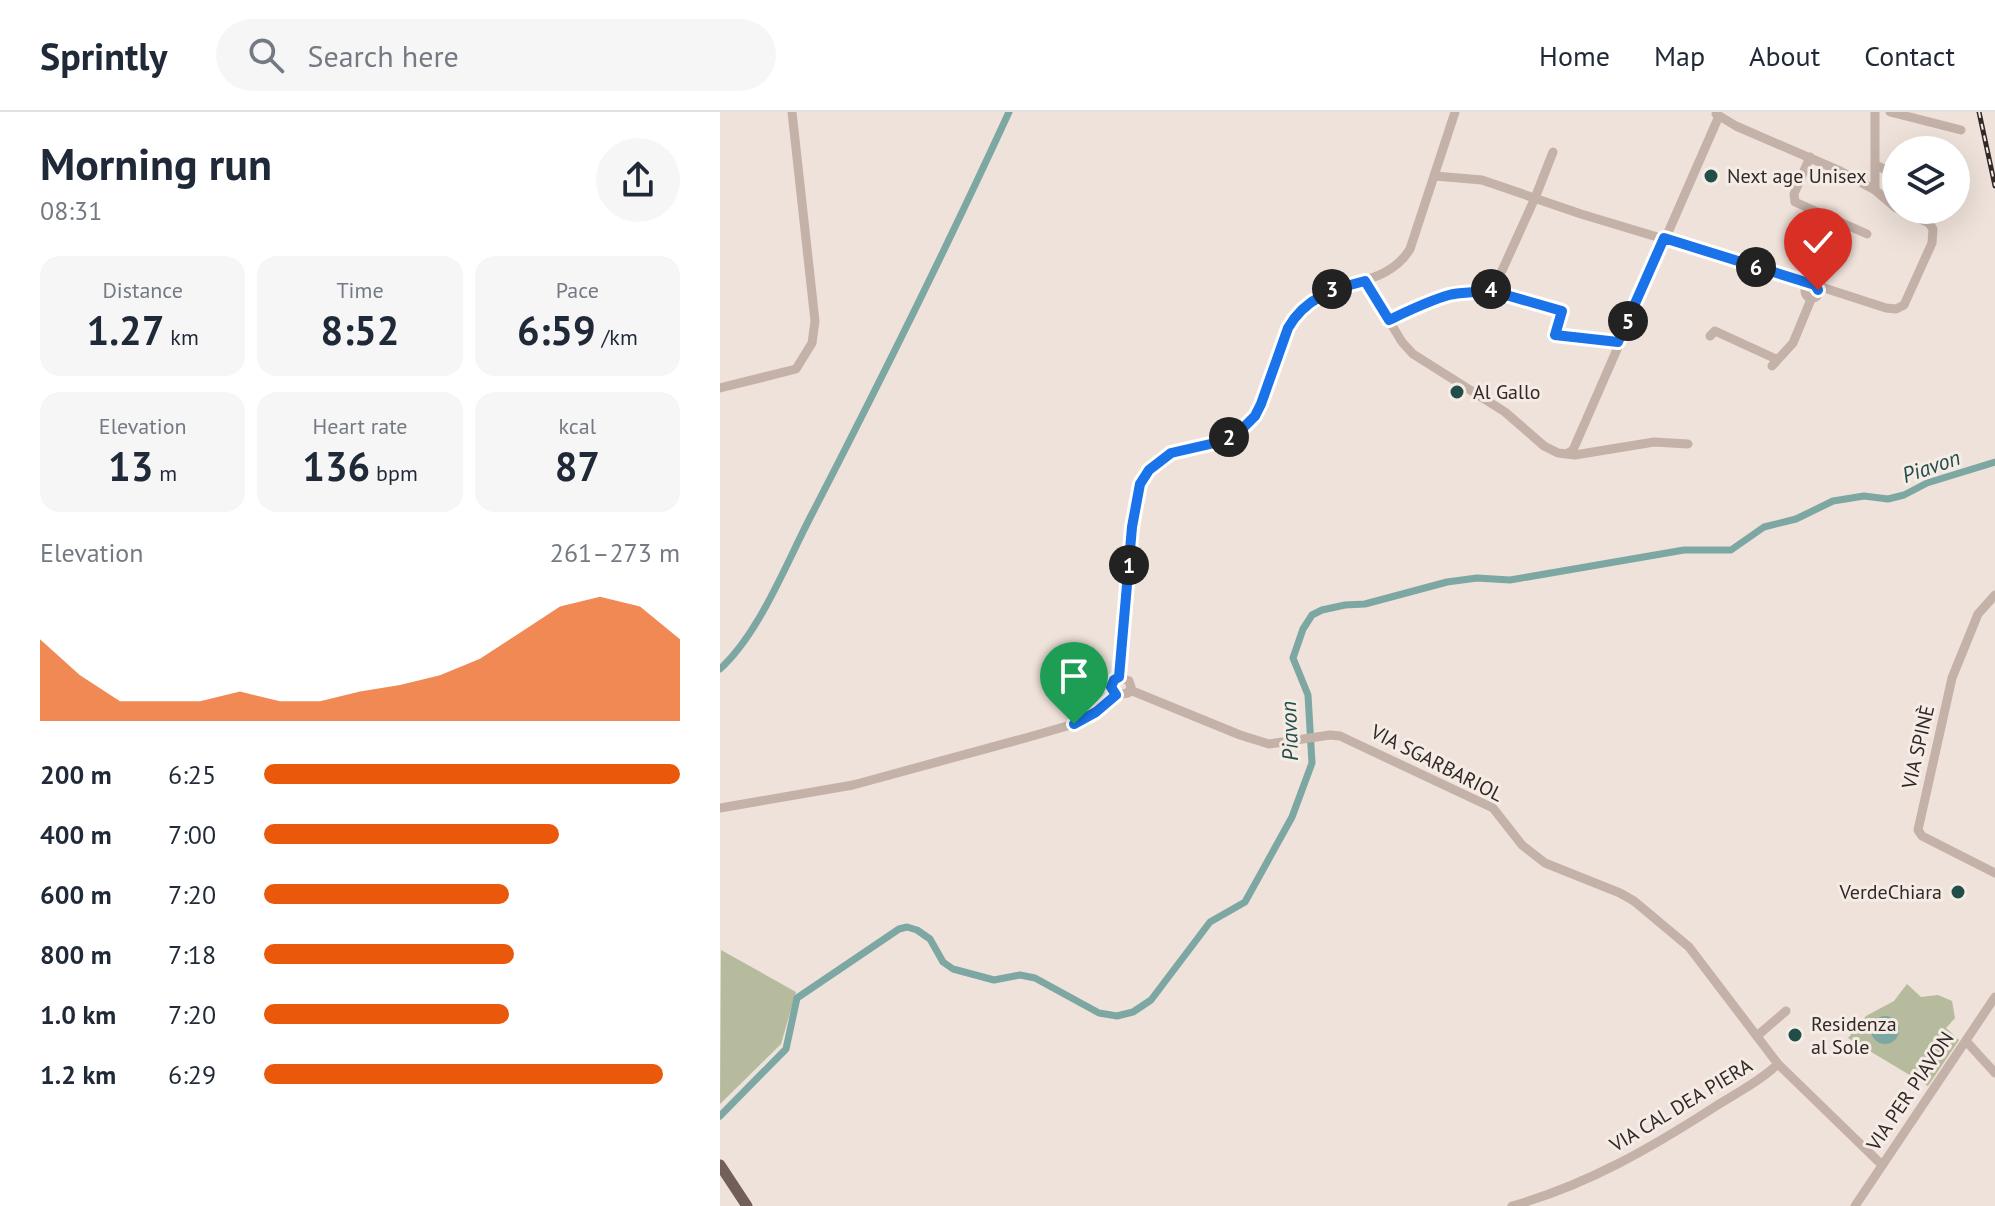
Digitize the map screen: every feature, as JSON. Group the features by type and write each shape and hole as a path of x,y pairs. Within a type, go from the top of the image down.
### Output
{"main road":[{"path":"720,1165 747,1206"}],"street":[{"path":"720,388 796,369 812,343 815,321 813,287 792,112"},
{"path":"1116,695 1111,687 1119,677 1132,527 1140,484 1149,470 1171,453 1219,442 1244,427 1255,416 1294,317 1333,289 1391,271 1404,259 1455,112"},
{"path":"1875,112 1875,190"},
{"path":"1890,112 1961,130"},
{"path":"1568,453 1573,450 1716,114 1736,126 1810,157 1882,196"},
{"path":"1389,320 1447,295 1467,291 1485,292 1493,288 1553,152"},
{"path":"1810,157 1794,194 1796,205 1867,234"},
{"path":"1875,165 1882,168"},
{"path":"1435,176 1482,180 1796,280 1813,292 1896,309 1904,305 1932,243 1934,232 1930,224"},
{"path":"1365,281 1402,342 1421,360 1505,412 1544,446 1558,453 1575,455 1654,442 1688,444"},
{"path":"1493,288 1499,293 1562,311 1555,335 1618,342"},
{"path":"1710,336 1715,331 1774,362 1793,343 1813,292"},
{"name":"VIA SPINÈ","path":"1995,595 1978,614 1952,678 1918,827 1922,836 1995,873"},
{"name":"VIA SGARBARIOL","path":"1119,677 1129,681 1130,690 1257,741 1277,744 1330,735 1349,739 1473,797 1501,815 1522,845 1545,863 1634,901 1689,947 1778,1064 1882,1165"},
{"path":"720,808 853,785 1029,737 1074,724 1096,712 1116,695 1125,695 1130,690"},
{"name":"VIA PER PIAVON","path":"1855,1206 1995,997"},
{"path":"1757,1036 1786,1011"},
{"path":"1966,1041 1995,1073"},
{"name":"VIA CAL DEA PIERA","path":"1512,1206 1587,1181 1656,1145 1778,1064"}],"green space":[{"path":"721,950 796,992 781,1044 720,1104"},
{"path":"1907,984 1921,997 1938,995 1952,1001 1955,1018 1946,1028 1959,1040 1928,1086 1848,1038 1866,1016 1894,1001"}],"water":[{"path":"1885,1016 1895,1020 1899,1030 1895,1040 1885,1044 1875,1040 1871,1030 1875,1020"}],"waterway":[{"path":"720,669 748,636 772,595 1009,112"},
{"name":"Piavon","path":"720,1116 786,1049 797,998 899,929 907,927 917,930 930,939 943,962 953,969 994,980 1020,975 1035,978 1099,1013 1117,1016 1133,1012 1151,1000 1210,922 1245,902 1292,817 1312,763 1308,695 1293,658 1303,629 1312,615 1322,610 1365,604 1447,582 1477,578 1510,580 1684,550 1731,550 1764,527 1796,519 1833,501 1864,496 1888,499 1995,462"}],"railway":[{"path":"1979,112 1995,186"}],"place":[{"name":"Next age Unisex","path":"1711,176"},
{"name":"Al Gallo","path":"1457,392"},
{"name":"VerdeChiara","path":"1958,892"},
{"name":"Residenza al Sole","path":"1795,1035"}],"route":[{"path":"1074,724 1096,712 1116,695 1111,687 1119,677 1132,527 1140,484 1149,470 1171,453 1219,442 1244,427 1255,416 1288,328 1294,317 1318,297 1333,289 1365,281 1389,320 1447,295 1476,290 1485,292 1493,288 1496,292 1562,311 1555,335 1618,342 1664,238 1815,285 1818,290"}]}
